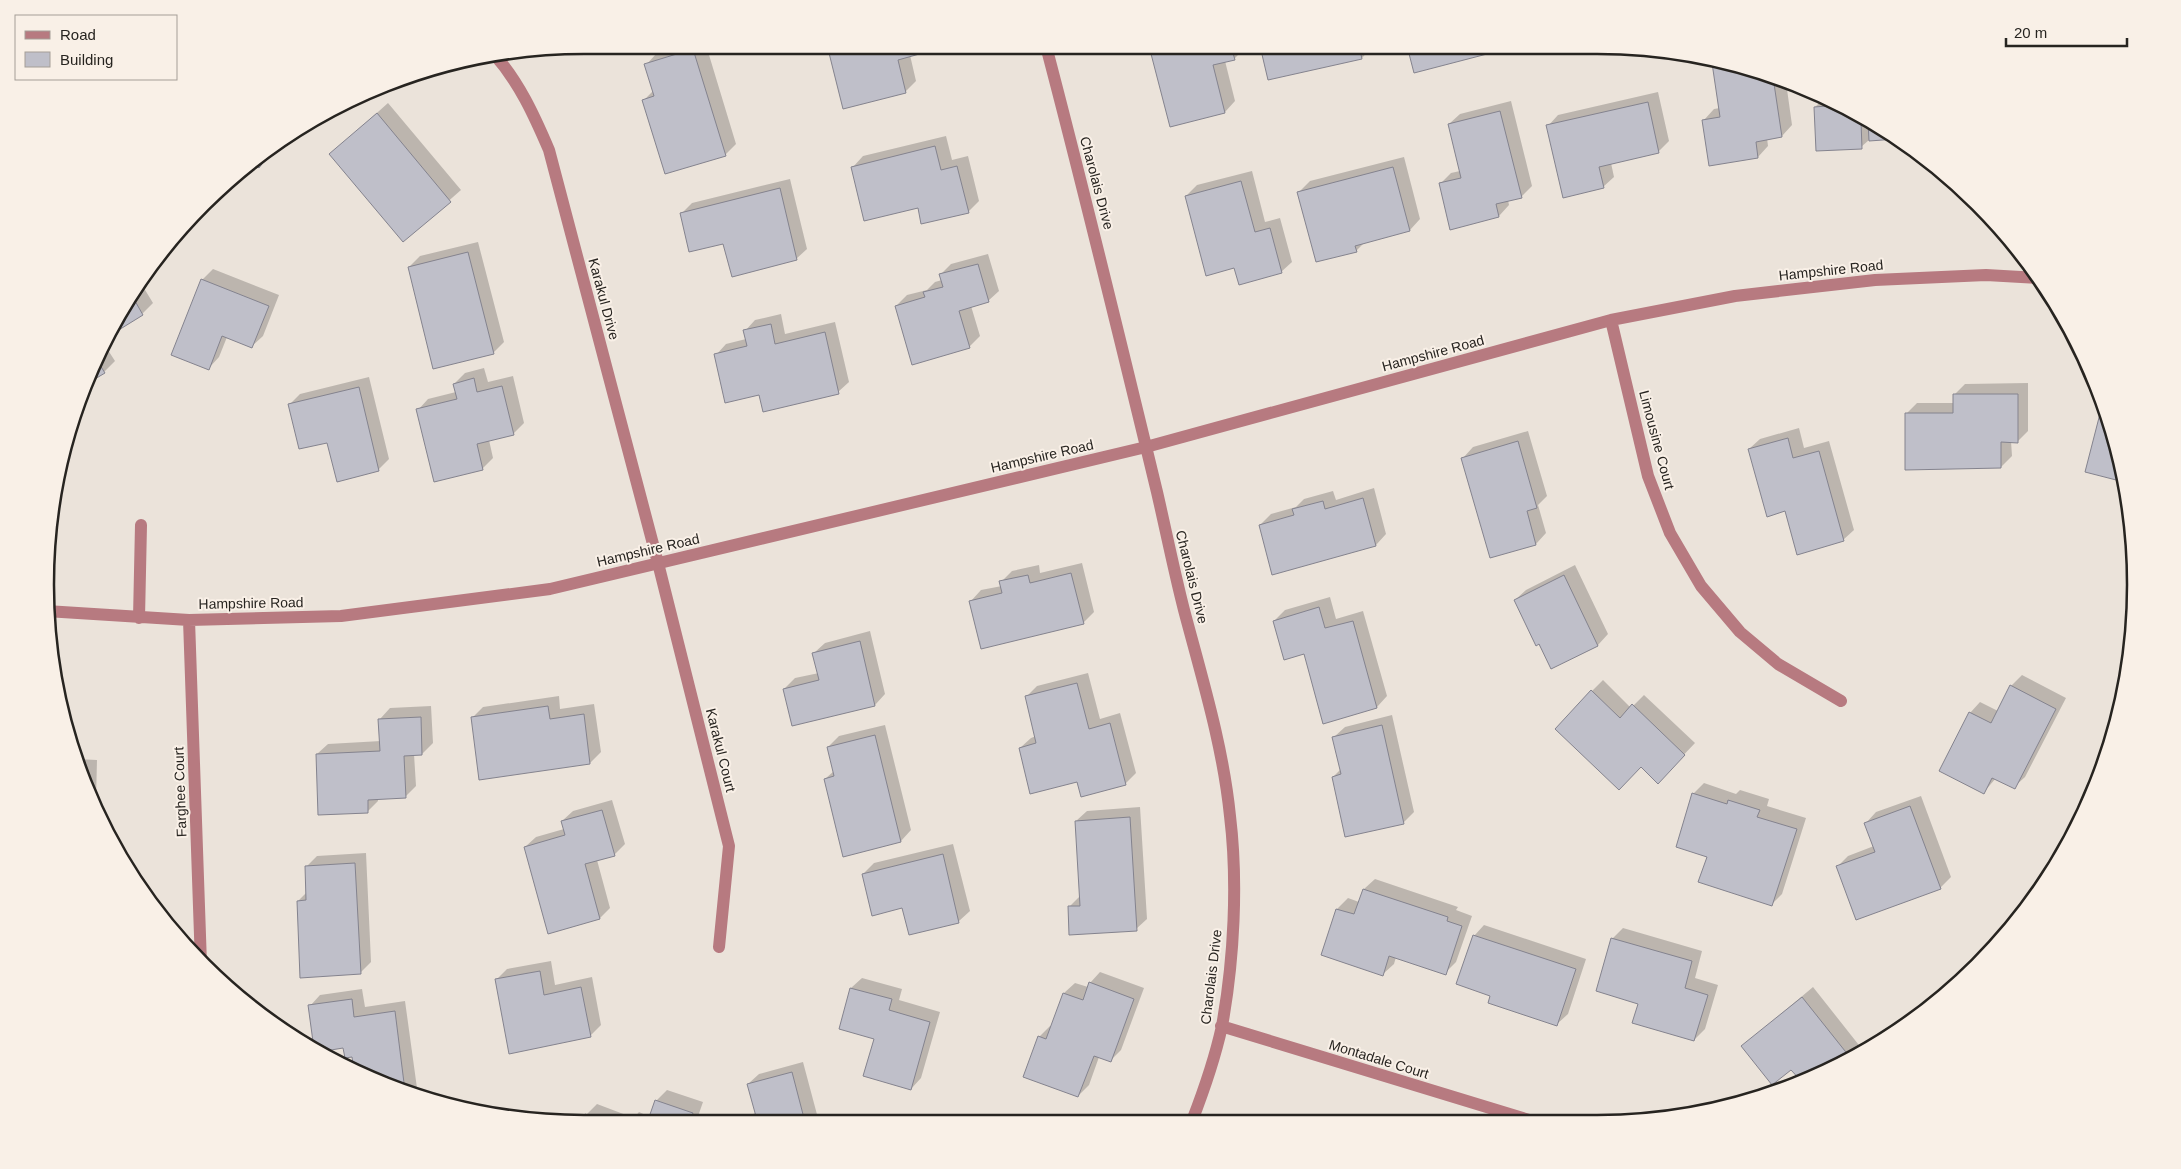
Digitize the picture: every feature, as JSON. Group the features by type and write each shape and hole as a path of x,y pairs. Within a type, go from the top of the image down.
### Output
{"street":[{"name":"Charolais Drive","path":"1048,54 1097,241 1216,735 1230,816 1233,902 1230,960 1222,1026 1205,1087 1194,1115"},
{"name":"Karakul Drive","path":"500,61 528,102 549,150 658,563"},
{"name":"Hampshire Road","path":"55,612 190,620 341,616 550,589 1146,447 1611,320 1735,296 1875,280 1986,275 2029,278"},
{"name":"Limousine Court","path":"1611,320 1648,476 1670,533 1701,586 1740,632 1778,664 1841,701"},
{"path":"139,618 141,524"},
{"name":"Karakul Court","path":"658,563 729,846 719,947"},
{"name":"Farghee Court","path":"190,620 202,952"},
{"name":"Montadale Court","path":"1222,1026 1513,1115"}],"building":[{"path":"677,54 695,54 726,156 665,174 642,100 654,96 644,64"},
{"path":"829,54 919,54 898,60 906,93 843,109"},
{"path":"1151,54 1233,54 1235,60 1213,65 1225,113 1170,127"},
{"path":"1262,54 1361,54 1362,59 1268,80"},
{"path":"1409,54 1487,54 1414,73"},
{"path":"1713,67 1774,85 1782,137 1756,142 1758,158 1709,166 1702,120 1720,117"},
{"path":"1648,102 1659,153 1599,167 1604,188 1563,198 1546,125"},
{"path":"1827,106 1861,125 1862,149 1816,151 1814,107"},
{"path":"1500,111 1522,198 1496,204 1499,217 1450,230 1439,183 1461,178 1448,124"},
{"path":"377,113 451,202 403,242 329,154"},
{"path":"1868,129 1886,140 1869,141"},
{"path":"935,146 941,170 957,166 969,213 921,224 918,208 864,221 851,167"},
{"path":"1393,167 1410,231 1355,246 1357,252 1316,262 1297,192"},
{"path":"1241,181 1255,232 1270,228 1282,273 1239,285 1234,268 1206,276 1185,196"},
{"path":"780,188 797,260 732,277 723,244 689,252 680,213"},
{"path":"468,252 494,354 433,369 408,267"},
{"path":"978,264 989,302 959,311 970,348 912,365 895,306 925,297 923,292 943,287 939,274"},
{"path":"201,279 269,306 252,348 222,336 209,370 171,355"},
{"path":"136,302 143,315 119,330"},
{"path":"771,324 775,344 825,332 839,394 763,412 759,395 725,403 714,354 747,346 743,330"},
{"path":"101,366 105,373 95,379"},
{"path":"474,378 477,392 502,386 514,435 477,444 483,470 434,482 416,409 457,399 453,384"},
{"path":"359,387 379,471 337,482 327,443 299,449 288,404"},
{"path":"1953,394 2018,394 2018,443 2001,442 2001,468 1905,470 1905,413 1953,413"},
{"path":"2099,416 2117,480 2085,472"},
{"path":"1788,438 1793,458 1819,451 1844,541 1797,555 1785,511 1767,517 1748,449"},
{"path":"1518,441 1537,508 1527,511 1536,545 1490,558 1461,458"},
{"path":"1363,498 1376,546 1272,575 1259,525 1294,515 1292,509 1323,501 1325,509"},
{"path":"1071,573 1084,624 981,649 969,601 1002,593 999,581 1028,575 1030,583"},
{"path":"1564,575 1598,646 1551,669 1539,644 1536,646 1514,600"},
{"path":"1319,607 1325,628 1353,621 1377,708 1323,724 1304,654 1284,660 1273,621"},
{"path":"860,641 875,706 792,726 783,689 819,680 812,653"},
{"path":"1077,683 1089,729 1110,723 1126,785 1081,797 1077,782 1030,794 1019,748 1036,743 1025,696"},
{"path":"2010,685 2056,709 2015,789 1992,778 1984,794 1939,771 1969,712 1991,723"},
{"path":"1591,690 1620,718 1632,704 1685,755 1658,784 1641,767 1619,790 1555,729"},
{"path":"548,706 550,719 584,714 590,764 479,780 471,717"},
{"path":"421,717 422,755 404,756 406,798 368,800 368,813 318,815 316,754 380,751 378,719"},
{"path":"1382,725 1404,824 1345,837 1332,777 1341,774 1332,737"},
{"path":"875,735 901,842 843,857 824,779 834,776 827,747"},
{"path":"1692,793 1727,804 1728,800 1760,810 1757,817 1797,829 1772,906 1698,882 1707,857 1676,847"},
{"path":"1910,806 1941,889 1856,920 1836,866 1875,852 1864,823"},
{"path":"602,810 615,856 585,864 600,919 548,934 524,847 565,835 561,821"},
{"path":"1130,817 1137,931 1069,935 1068,906 1080,906 1075,821"},
{"path":"943,854 959,923 909,935 902,908 872,916 862,874"},
{"path":"355,863 361,974 300,978 297,901 306,900 305,866"},
{"path":"1363,889 1448,917 1447,921 1462,926 1446,975 1389,956 1383,976 1321,955 1336,909 1354,914"},
{"path":"1473,935 1576,969 1557,1026 1488,1003 1490,996 1456,984"},
{"path":"1611,938 1692,961 1685,988 1708,995 1694,1041 1632,1023 1638,1004 1596,991"},
{"path":"540,971 544,995 581,987 591,1037 509,1054 495,979"},
{"path":"1089,982 1134,999 1111,1062 1094,1056 1078,1097 1023,1077 1038,1036 1046,1039 1063,993 1083,1000"},
{"path":"850,988 892,999 889,1010 930,1022 911,1090 863,1076 874,1039 839,1029"},
{"path":"1802,997 1846,1053 1797,1076 1791,1070 1772,1085 1741,1046"},
{"path":"352,999 354,1017 395,1011 404,1083 353,1062 352,1057 345,1058 343,1048 330,1050 313,1040 308,1005"},
{"path":"792,1072 803,1115 756,1115 747,1084"},
{"path":"655,1100 693,1113 692,1115 650,1115"}]}
